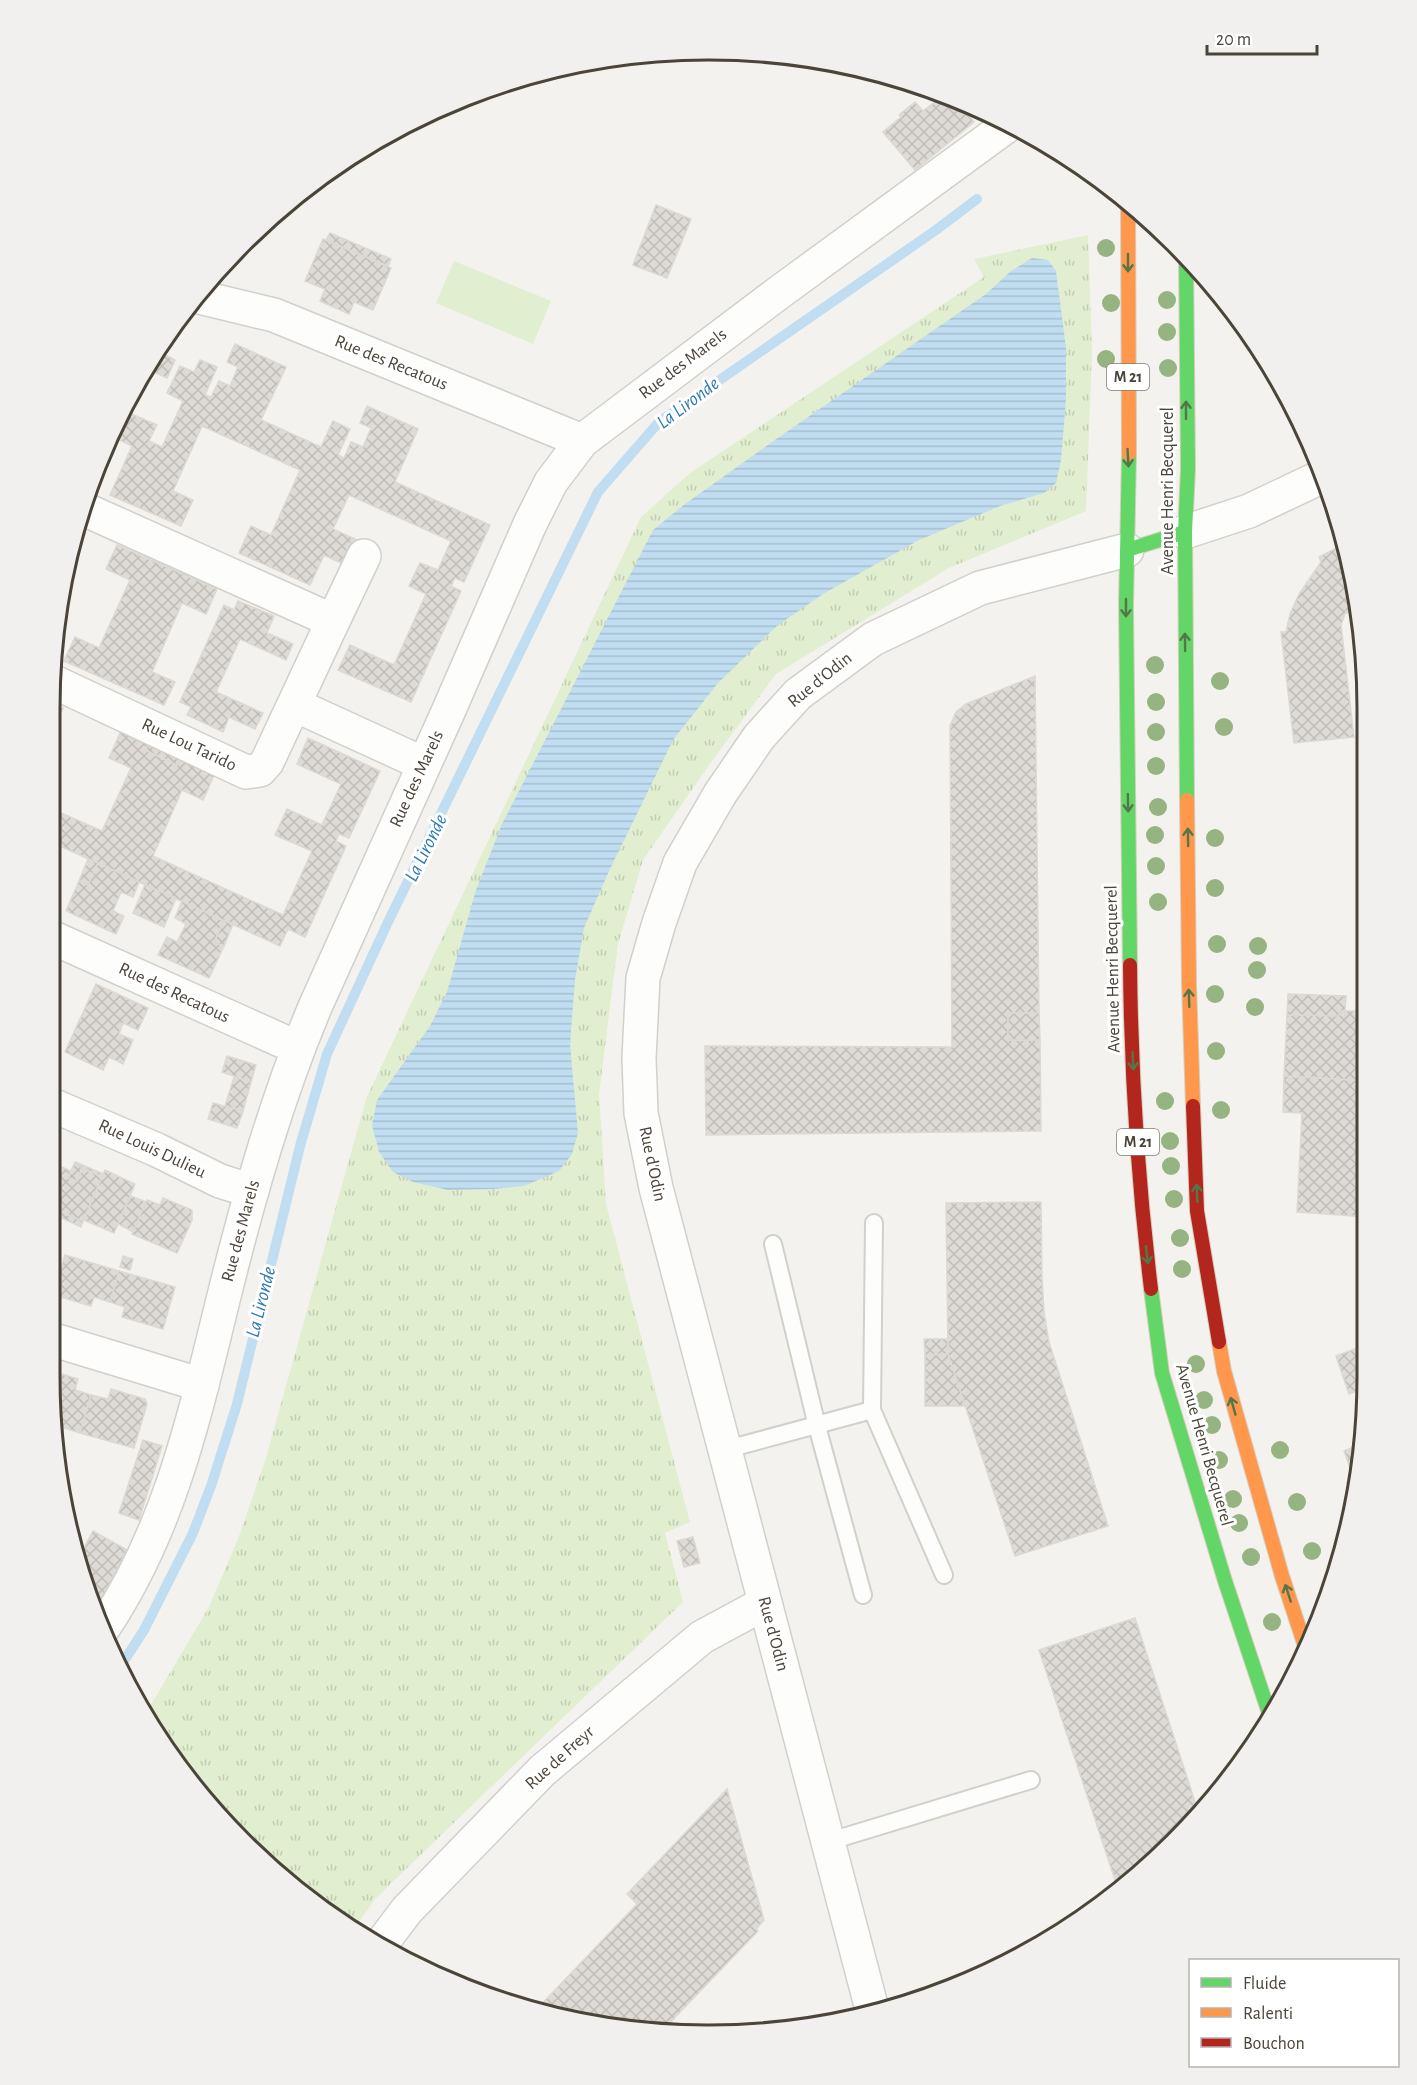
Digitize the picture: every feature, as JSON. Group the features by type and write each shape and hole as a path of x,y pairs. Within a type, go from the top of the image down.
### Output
{"main road":[{"name":"Avenue Henri Becquerel","path":"1128,214 1127,550 1130,1002 1142,1216 1162,1373 1225,1581 1267,1706"},
{"name":"Avenue Henri Becquerel","path":"1186,270 1188,468 1185,532 1189,983 1197,1211 1224,1371 1282,1576 1302,1637"},
{"path":"1127,550 1185,532"}],"street":[{"name":"Rue des Marels","path":"108,1622 124,1596 155,1535 177,1477 266,1141 298,1048 551,482 582,441 767,301 1001,130"},
{"name":"Rue des Recatous","path":"206,299 274,315 582,441"},
{"path":"1185,532 1249,511 1315,480"},
{"path":"90,512 333,621"},
{"name":"Rue d'Odin","path":"871,2004 656,1188 641,1113 639,1058 643,978 680,862 720,794 759,737 798,694 873,639 980,588 1127,550"},
{"name":"Rue Lou Tarido","path":"61,685 246,772 260,770 267,762 295,705 364,556"},
{"path":"295,705 424,764"},
{"name":"Rue des Recatous","path":"60,941 298,1048"},
{"name":"Rue Louis Dulieu","path":"60,1108 220,1180 252,1191"},
{"path":"60,1342 202,1384"},
{"name":"Rue de Freyr","path":"385,1939 407,1910 542,1771 702,1637 765,1603"}],"lane":[{"path":"874,1223 872,1410 944,1575"},
{"path":"773,1244 817,1426 863,1595"},
{"path":"724,1450 872,1410"},
{"path":"827,1842 1031,1780"}],"green space":[{"path":"1088,235 1092,351 1086,511 949,568 776,674 643,860 618,944 599,1094 606,1204 690,1522 665,1533 683,1602 376,1898 358,1922 314,1891 250,1835 194,1771 150,1706 209,1607 238,1539 265,1461 366,1099 641,517 690,473 984,277 974,259"},
{"path":"454,261 551,301 533,344 436,303"}],"water":[{"path":"1032,258 1048,260 1056,271 1066,348 1066,400 1061,460 1056,483 1044,493 1000,506 919,540 823,594 778,625 718,683 673,740 584,928 575,980 570,1044 578,1133 572,1154 559,1171 524,1186 448,1190 413,1182 393,1172 379,1152 372,1125 377,1100 430,1026 447,992 476,890 502,824 653,530 685,504 986,294 1011,271"}],"building":[{"path":"936,101 967,114 974,122 915,170 883,132 915,102 923,111"},
{"path":"656,205 691,219 667,278 633,265"},
{"path":"330,233 391,259 388,266 326,240"},
{"path":"323,239 391,268 373,310 354,302 349,314 320,301 325,289 305,281"},
{"path":"235,344 286,367 261,420 321,447 333,421 350,429 338,455 344,458 351,442 363,447 371,428 360,423 367,406 418,429 395,482 490,525 464,582 455,578 451,586 461,591 411,702 338,670 350,645 394,665 426,594 409,586 420,563 438,570 451,541 349,495 333,529 353,538 341,563 324,555 310,585 239,553 251,526 271,535 300,470 202,426 173,491 193,500 181,526 110,495 132,446 119,440 131,414 157,425 149,441 162,447 183,401 167,393 180,366 194,372 200,360 217,367 205,395 211,397 219,381 230,386 238,367 227,362"},
{"path":"165,355 175,360 167,378 154,372"},
{"path":"353,538 361,542 350,567 341,563"},
{"path":"117,545 217,589 206,614 182,603 152,672 175,682 164,705 64,661 75,637 99,648 130,580 106,569"},
{"path":"1337,548 1345,582 1349,612 1346,611 1341,625 1354,737 1294,743 1281,632 1286,632 1290,614 1299,594 1321,562 1319,557"},
{"path":"238,601 274,616 267,633 293,644 286,660 240,639 216,692 263,713 255,729 229,717 223,732 187,715 191,707 180,702 224,605 234,610"},
{"path":"1035,676 1039,1013 1008,1013 1008,1040 1040,1040 1041,1131 706,1135 705,1046 952,1047 950,726 956,712 966,704"},
{"path":"121,731 148,744 145,750 177,765 180,758 215,773 203,800 182,790 153,856 283,915 312,851 275,835 287,809 322,825 341,784 297,764 308,738 380,771 349,838 339,834 336,841 346,846 305,937 288,929 280,946 60,846 60,812 102,831 131,768 109,758"},
{"path":"148,744 180,758 177,765 145,750"},
{"path":"88,859 98,863 88,885 79,881"},
{"path":"98,863 139,882 133,897 121,892 113,911 124,916 116,934 66,911 79,881 88,885"},
{"path":"145,885 176,898 164,927 133,913"},
{"path":"182,901 224,921 214,942 224,946 209,978 158,955 167,937 177,942 186,924 175,918"},
{"path":"224,921 233,924 224,946 214,942"},
{"path":"96,984 148,1008 138,1030 123,1023 119,1034 133,1040 123,1064 109,1057 103,1070 65,1052"},
{"path":"1288,994 1346,996 1345,1011 1339,1011 1339,1016 1287,1015"},
{"path":"1339,1011 1357,1011 1357,1080 1284,1076 1287,1015 1339,1016"},
{"path":"1008,1013 1039,1013 1040,1040 1008,1040"},
{"path":"227,1056 256,1065 251,1082 222,1072"},
{"path":"1284,1076 1357,1080 1357,1216 1297,1212 1302,1113 1283,1112"},
{"path":"234,1077 251,1082 243,1111 225,1106"},
{"path":"213,1103 243,1111 237,1128 208,1119"},
{"path":"75,1162 104,1174 102,1177 82,1168"},
{"path":"75,1162 82,1168 77,1181 68,1178"},
{"path":"60,1166 71,1171 68,1178 77,1181 82,1168 102,1177 83,1221 60,1212"},
{"path":"105,1170 135,1184 114,1233 84,1220"},
{"path":"131,1196 146,1202 133,1232 118,1224"},
{"path":"163,1198 192,1210 192,1220 177,1253 132,1234 147,1200 160,1205"},
{"path":"1041,1202 1042,1278 1049,1342 1108,1526 1015,1556 948,1354 946,1203"},
{"path":"60,1212 83,1221 81,1227 60,1217"},
{"path":"65,1255 119,1271 110,1302 94,1297 91,1306 60,1297 60,1272"},
{"path":"123,1256 133,1259 130,1270 120,1267"},
{"path":"119,1271 175,1287 163,1329 122,1317 125,1307 110,1302"},
{"path":"924,1339 948,1339 948,1354 925,1355"},
{"path":"1357,1348 1357,1391 1349,1394 1336,1356"},
{"path":"948,1354 965,1406 925,1406 925,1355"},
{"path":"60,1374 78,1379 75,1390 91,1395 80,1433 62,1427"},
{"path":"111,1389 145,1399 147,1404 134,1448 80,1433 91,1395 108,1399"},
{"path":"143,1440 162,1446 139,1520 119,1513"},
{"path":"1353,1447 1350,1468 1344,1451"},
{"path":"93,1531 127,1550 100,1601 94,1585 83,1549"},
{"path":"693,1537 700,1563 684,1567 677,1541"},
{"path":"1135,1618 1196,1804 1167,1835 1117,1879 1115,1880 1039,1650"},
{"path":"727,1789 764,1920 756,1929 758,1931 669,2024 582,2013 542,2003 637,1904 627,1894"}],"waterway":[{"name":"La Lironde","path":"125,1659 144,1630 193,1533 211,1486 237,1404 300,1146 327,1054 388,922 598,492 659,422 936,230 977,199"}],"traffic: fast":[{"path":"1186,270 1187,800"},
{"path":"1129,454 1126,606 1130,965"},
{"path":"1127,550 1185,532"},
{"path":"1151,1289 1162,1373 1225,1581 1267,1706"}],"traffic: slow":[{"path":"1128,214 1129,454"},
{"path":"1187,800 1193,1106"},
{"path":"1219,1342 1224,1371 1282,1576 1302,1637"}],"traffic: jam":[{"path":"1130,965 1136,1127 1151,1289"},
{"path":"1193,1106 1197,1211 1219,1342"}]}
